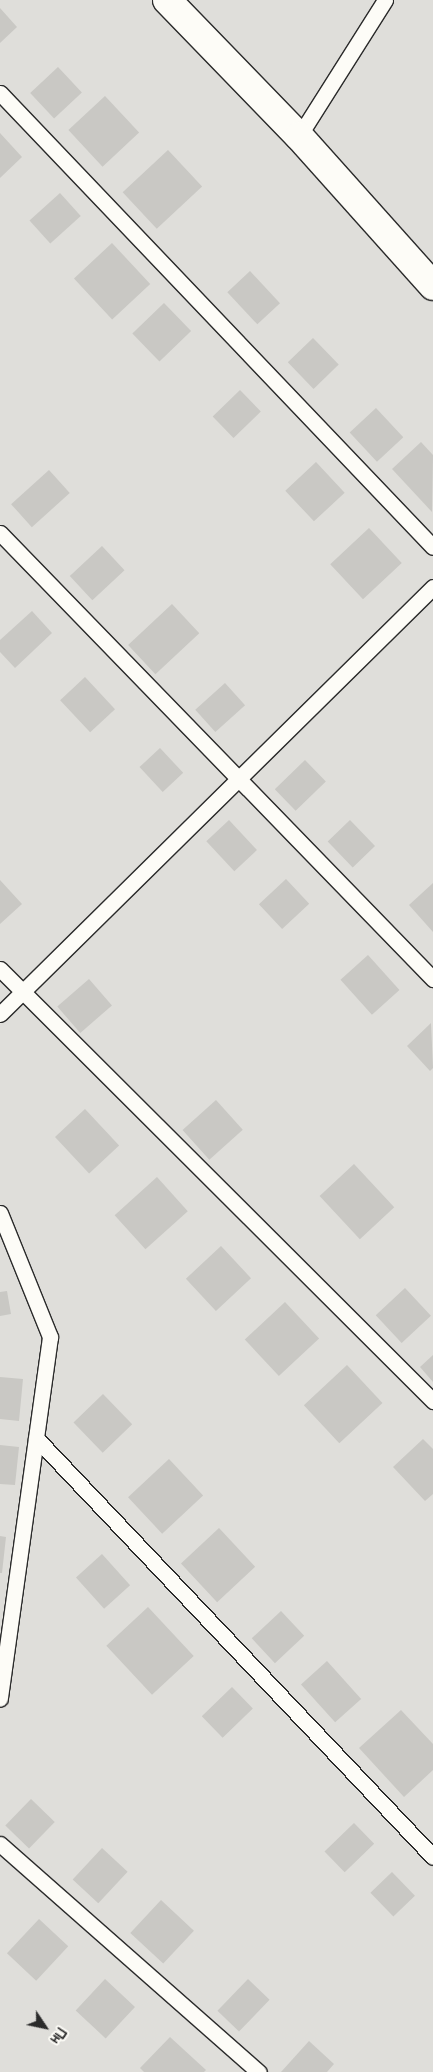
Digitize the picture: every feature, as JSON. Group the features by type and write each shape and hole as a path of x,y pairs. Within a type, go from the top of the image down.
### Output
{"street":[{"path":"167,0 299,136 433,286"}],"lane":[{"path":"299,136 384,0"},
{"path":"0,93 433,547"},
{"path":"0,533 237,780 433,979"},
{"path":"0,1014 433,587"},
{"path":"0,969 433,1401"},
{"path":"0,1213 50,1336 0,1699"},
{"path":"36,1438 433,1857"},
{"path":"0,1844 259,2072"}],"shaded area":[{"path":"0,0 433,0 433,2072 0,2072"}],"building":[{"path":"0,8 17,27 0,43"},
{"path":"58,67 82,93 54,119 30,93"},
{"path":"105,96 139,133 103,167 68,130"},
{"path":"0,133 22,157 0,178"},
{"path":"168,150 202,187 157,229 123,192"},
{"path":"60,193 81,216 50,243 30,220"},
{"path":"112,243 150,284 112,319 74,278"},
{"path":"250,271 280,303 257,324 227,292"},
{"path":"164,303 191,331 159,362 132,334"},
{"path":"313,338 339,365 314,389 288,362"},
{"path":"240,390 261,412 234,438 213,416"},
{"path":"376,408 403,437 377,462 350,433"},
{"path":"421,442 433,455 432,512 392,469"},
{"path":"316,462 345,493 314,521 285,491"},
{"path":"49,470 70,493 32,527 11,504"},
{"path":"369,528 402,563 363,599 330,564"},
{"path":"102,546 125,570 92,600 70,576"},
{"path":"172,604 199,633 155,674 128,645"},
{"path":"32,611 52,633 15,668 0,652 0,640"},
{"path":"85,677 115,709 90,732 60,700"},
{"path":"225,683 245,705 215,732 195,710"},
{"path":"160,748 183,773 163,792 140,767"},
{"path":"305,760 326,782 296,811 275,789"},
{"path":"229,820 257,850 234,871 206,841"},
{"path":"350,820 375,846 353,867 328,842"},
{"path":"286,879 309,904 282,929 259,904"},
{"path":"0,880 22,904 0,924"},
{"path":"433,883 433,932 409,905"},
{"path":"368,955 399,990 372,1015 341,980"},
{"path":"89,979 112,1005 80,1033 57,1007"},
{"path":"431,1023 433,1068 430,1071 407,1046"},
{"path":"216,1100 243,1130 209,1160 183,1130"},
{"path":"85,1109 119,1146 89,1174 55,1137"},
{"path":"354,1164 394,1207 360,1239 320,1196"},
{"path":"157,1177 188,1211 145,1249 115,1215"},
{"path":"221,1246 251,1278 216,1311 186,1279"},
{"path":"405,1288 431,1316 402,1343 376,1315"},
{"path":"7,1291 11,1314 0,1316 0,1292"},
{"path":"285,1302 319,1339 279,1376 245,1340"},
{"path":"433,1355 433,1382 420,1367"},
{"path":"347,1365 382,1403 339,1443 304,1405"},
{"path":"0,1377 23,1379 19,1421 0,1419"},
{"path":"103,1394 132,1424 103,1453 74,1422"},
{"path":"423,1439 433,1449 433,1494 425,1501 393,1467"},
{"path":"0,1445 19,1447 15,1485 0,1484"},
{"path":"169,1459 203,1496 162,1534 128,1497"},
{"path":"219,1528 255,1567 217,1602 181,1563"},
{"path":"0,1536 6,1537 2,1573 0,1573"},
{"path":"102,1554 130,1585 104,1609 76,1577"},
{"path":"148,1607 194,1656 152,1695 106,1646"},
{"path":"281,1611 304,1636 275,1663 252,1638"},
{"path":"327,1661 361,1699 335,1722 301,1684"},
{"path":"232,1687 253,1709 223,1738 202,1716"},
{"path":"401,1710 433,1744 433,1770 404,1797 359,1748"},
{"path":"31,1799 55,1822 29,1849 5,1826"},
{"path":"354,1823 374,1844 345,1872 325,1851"},
{"path":"102,1848 128,1872 98,1903 73,1879"},
{"path":"392,1872 415,1896 393,1917 370,1893"},
{"path":"161,1900 194,1931 163,1964 130,1933"},
{"path":"39,1919 68,1946 36,1981 7,1953"},
{"path":"105,1979 135,2007 106,2038 76,2010"},
{"path":"248,1979 270,2000 239,2031 217,2011"},
{"path":"170,2037 206,2070 204,2072 144,2072 140,2068"},
{"path":"309,2041 334,2064 327,2072 281,2072"}]}
